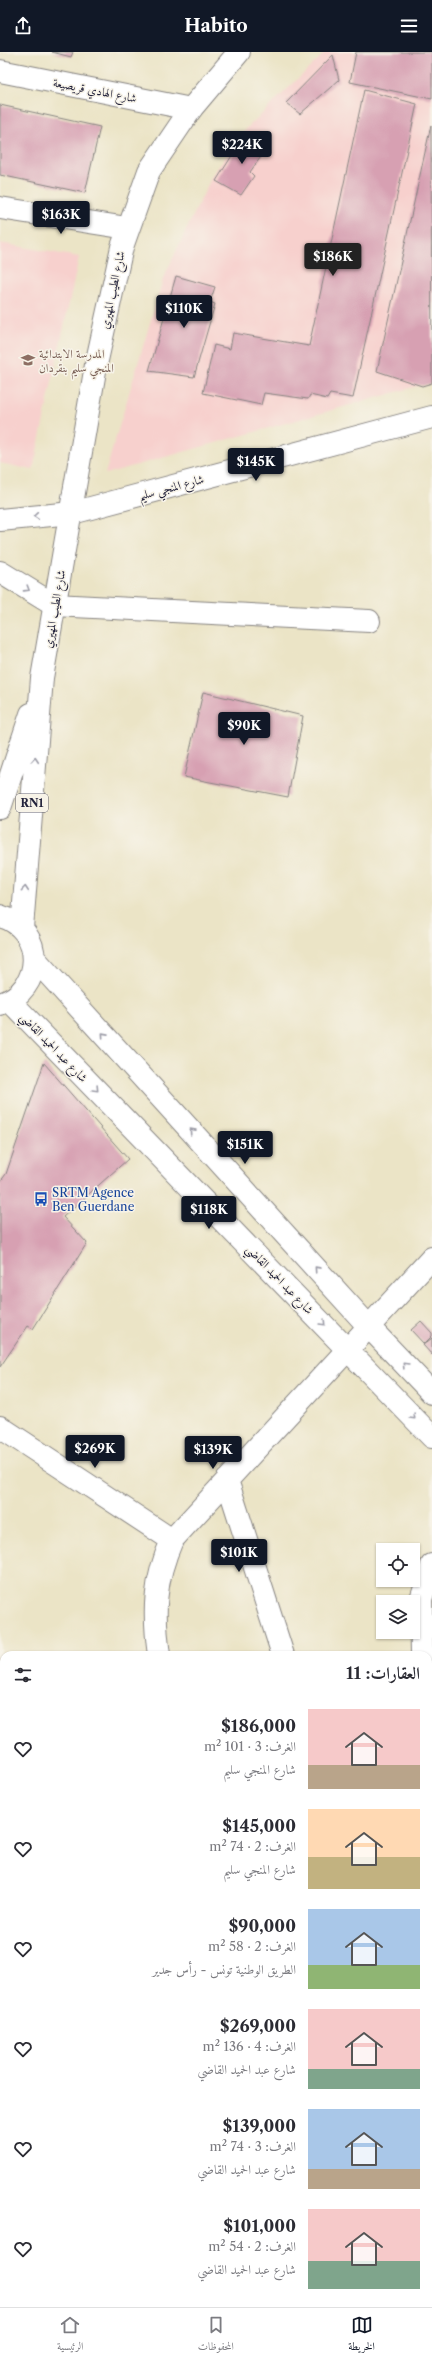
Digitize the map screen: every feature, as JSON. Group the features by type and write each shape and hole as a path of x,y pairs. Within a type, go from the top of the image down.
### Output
{"main road":[{"name":"شارع الطيب المهيري","path":"42,678 72,513 96,365 127,228 149,172 191,109 239,52"},
{"name":"شارع الهادي قريصيعة","path":"0,71 191,109"},
{"path":"0,208 127,228"},
{"name":"شارع المنجي سليم","path":"0,520 72,513 432,418"},
{"path":"0,572 54,606 369,621"},
{"name":"RN1","path":"0,808 42,678"},
{"name":"RN1","path":"22,928 42,678"},
{"path":"0,916 8,918 22,928 31,942 34,958 32,975 24,990 5,1003"},
{"path":"34,958 370,1328 432,1393"},
{"name":"شارع عبد الحميد القاضي","path":"5,1003 349,1350 432,1437"},
{"path":"158,1651 154,1619 157,1584 163,1560 172,1540 370,1328 432,1258"},
{"path":"0,1427 172,1540"},
{"path":"227,1480 282,1651"},
{"path":"422,1651 421,1599 432,1564"}],"shaded area":[{"path":"326,52 356,52 350,81 432,99 432,382 105,474 163,279 213,174 248,127"},
{"name":"المدرسة الابتدائية المنجي سليم بنقردان","path":"0,243 79,257 33,470 0,463"}],"building":[{"path":"52,52 73,52 71,57"},
{"path":"356,52 432,52 432,99 350,82"},
{"path":"333,55 339,80 300,114 286,103"},
{"path":"364,90 417,104 353,398 330,394 327,399 310,395 308,399 264,393 261,405 203,393 214,345 230,349 233,333 309,346"},
{"path":"0,105 100,127 85,193 0,175"},
{"path":"431,125 432,383 422,386 377,371"},
{"path":"245,135 268,147 250,172 254,176 241,195 216,181"},
{"path":"176,276 215,287 210,302 215,304 194,377 149,371"},
{"path":"203,692 303,716 288,797 184,777"},
{"name":"SRTM Agence Ben Guerdane","path":"44,1063 128,1159 63,1217 87,1243 33,1329 28,1326 0,1367 0,1182 6,1174"},
{"path":"421,1321 432,1333 432,1336 424,1344 411,1330"},
{"path":"432,1338 432,1355 423,1345"}],"place":[{"name":"المدرسة الابتدائية المنجي سليم بنقردان","path":"28,360"},
{"name":"SRTM Agence Ben Guerdane","path":"41,1199"}]}
